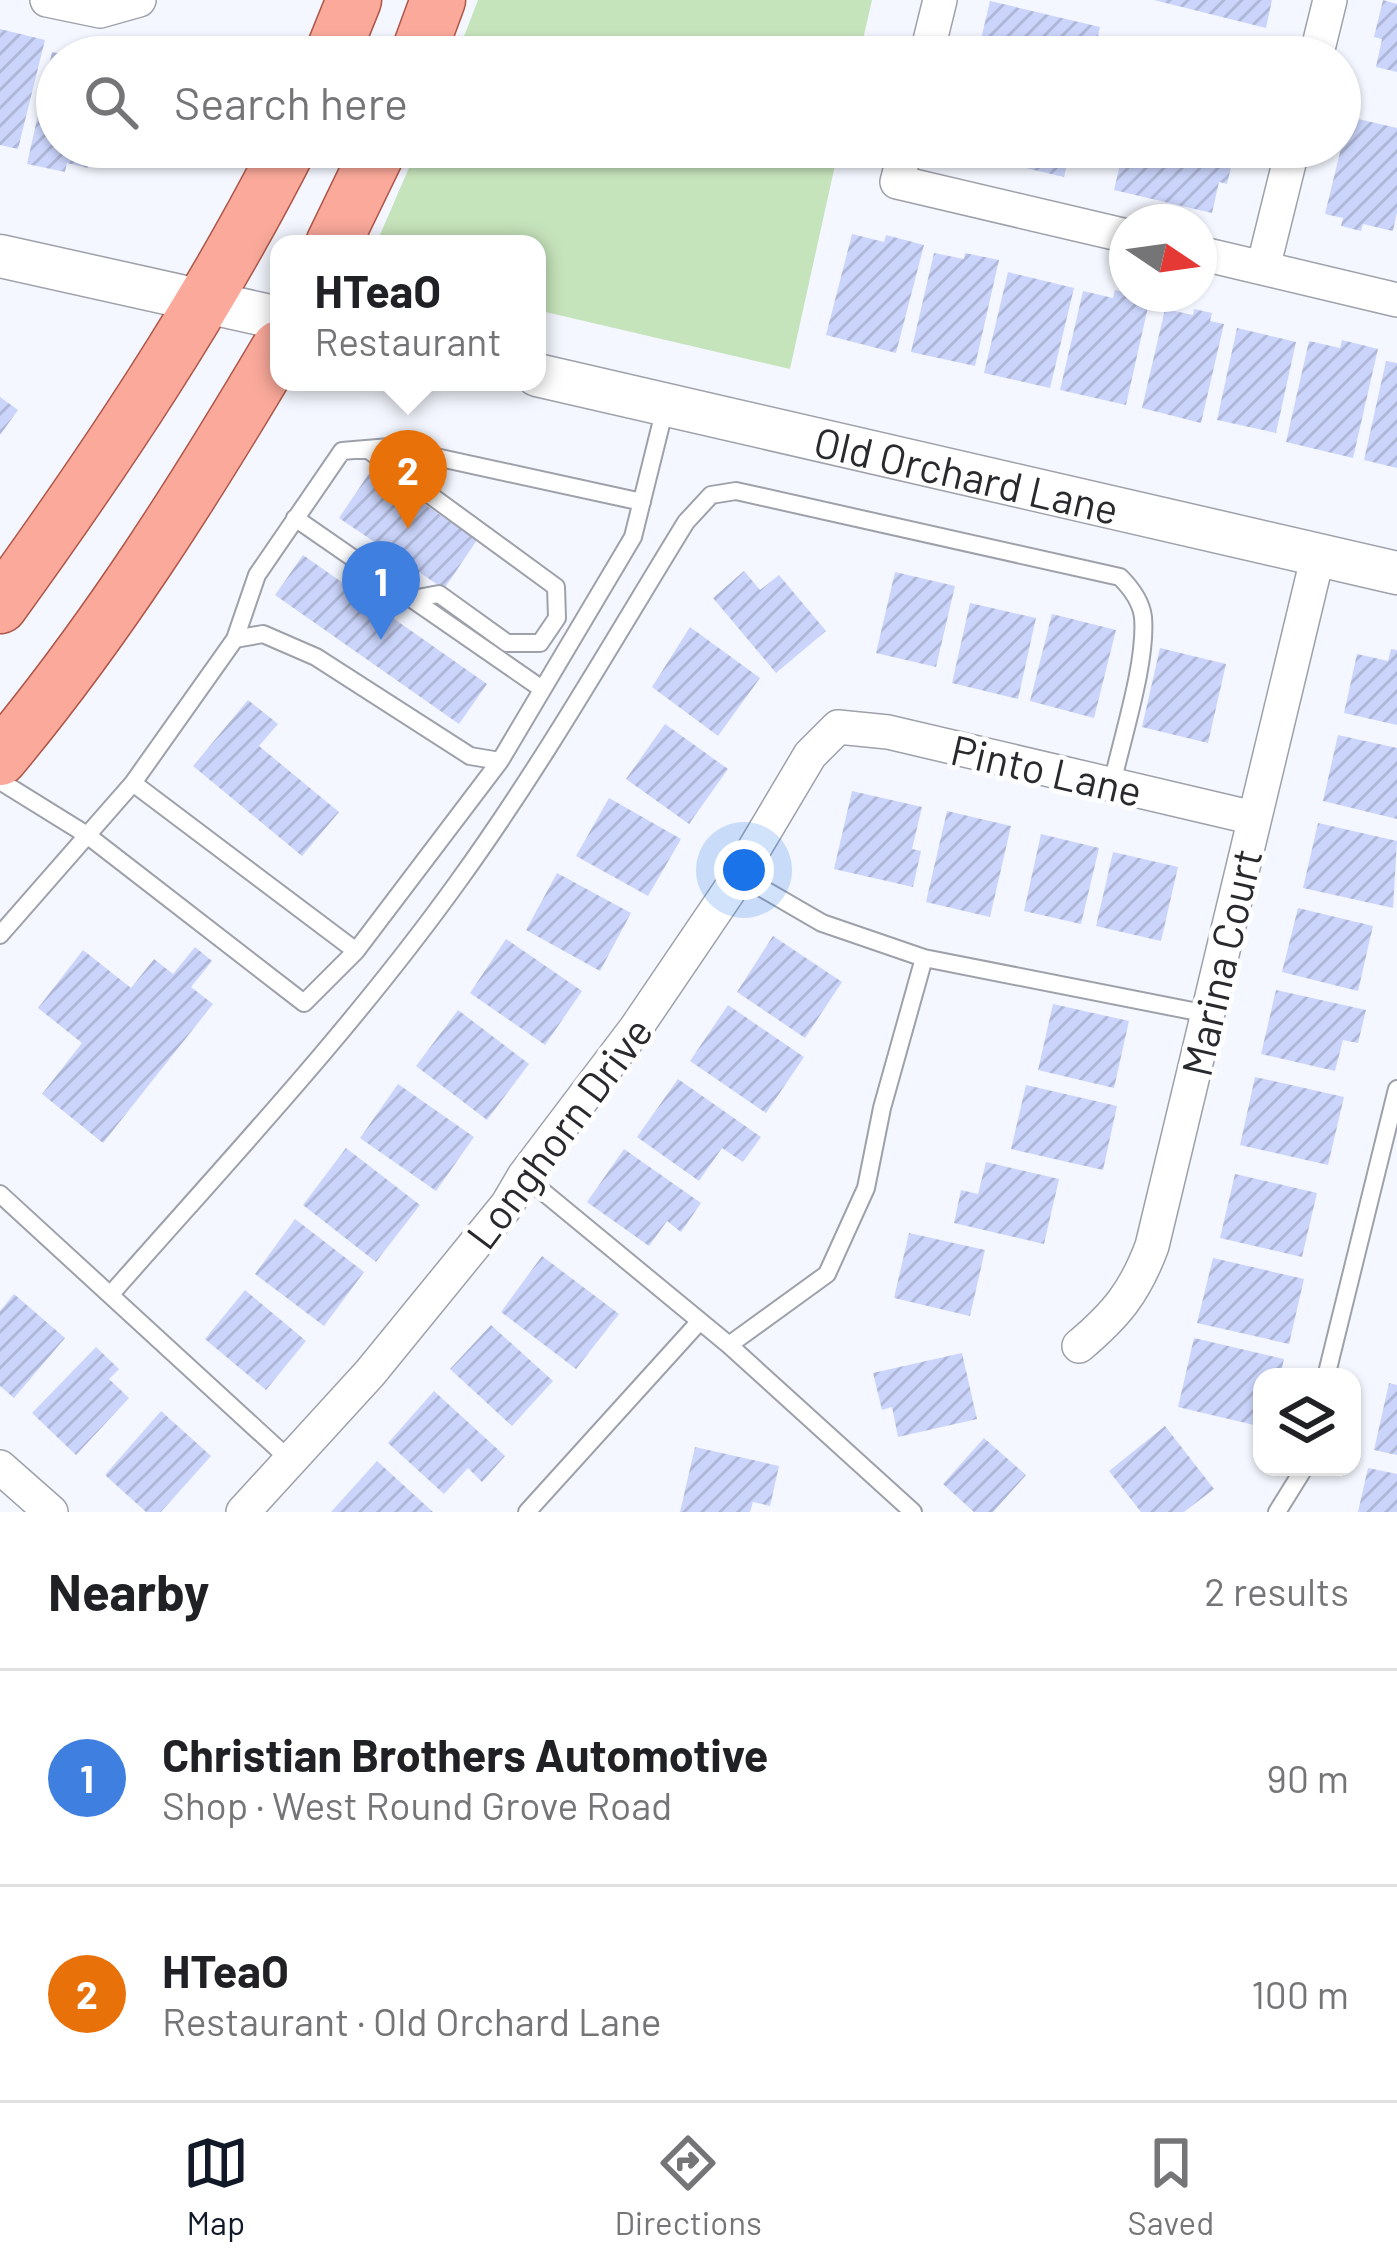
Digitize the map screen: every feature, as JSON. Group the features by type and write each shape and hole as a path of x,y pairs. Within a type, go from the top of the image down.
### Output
{"main road":[{"path":"340,36 354,0"},
{"path":"425,36 438,0"},
{"path":"0,606 171,360 278,168"},
{"path":"337,235 370,168"},
{"path":"0,758 54,695 202,478 270,363"}],"street":[{"path":"47,0 100,11 140,0"},
{"path":"931,36 940,0"},
{"path":"1321,36 1330,0"},
{"path":"901,168 897,182 1109,232"},
{"path":"1263,268 1289,168"},
{"path":"0,256 270,316"},
{"path":"1217,257 1397,300"},
{"name":"Old Orchard Lane","path":"546,377 1397,573"},
{"name":"Marina Court","path":"1079,1346 1116,1315 1141,1278 1153,1246 1318,554"},
{"name":"Pinto Lane","path":"838,727 864,727 1254,818"},
{"name":"Longhorn Drive","path":"243,1512 370,1373 507,1205 636,1028 739,875 810,755 838,727"},
{"path":"1,1469 51,1512"}],"lane":[{"path":"0,782 87,835 304,1003 356,951 500,761 633,537 667,403"},
{"path":"0,935 133,783 235,639 256,575 342,451 390,447 642,502"},
{"path":"368,449 556,587 557,618 540,643 507,643 440,594 412,599"},
{"path":"111,1294 353,1018 456,884 548,753 686,522 711,495 736,491 1120,577 1132,589 1143,614 1141,654 1112,784"},
{"path":"296,518 542,689"},
{"path":"235,639 263,634 316,656 470,756 500,761"},
{"path":"133,783 356,951"},
{"path":"739,875 822,923 924,958 1208,1014"},
{"path":"729,1345 827,1274 866,1188 882,1108 924,958"},
{"path":"1328,1368 1397,1089"},
{"path":"524,1176 729,1345 913,1512"},
{"path":"0,1194 290,1460"},
{"path":"526,1512 700,1321"},
{"path":"1277,1512 1299,1476"}],"green space":[{"path":"478,0 872,0 864,36 464,36"},
{"path":"409,168 834,168 790,369 546,312 546,235 380,235"}],"building":[{"path":"1154,0 1272,0 1266,28"},
{"path":"1383,0 1397,4 1397,72 1376,67 1382,39 1374,37"},
{"path":"990,1 1100,27 1098,36 982,36"},
{"path":"0,29 36,38 36,76 18,149 0,145"},
{"path":"1361,120 1397,128 1393,231 1363,224 1361,231 1341,226 1343,218 1325,214 1336,168 1361,168"},
{"path":"36,124 36,166 27,164"},
{"path":"1025,168 1066,168 1064,177"},
{"path":"1119,168 1231,168 1227,184 1219,182 1214,204 1174,204 1114,190"},
{"path":"852,234 884,242 886,235 924,245 896,353 826,335"},
{"path":"934,253 999,260 975,366 911,352"},
{"path":"1008,272 1074,288 1050,388 984,373"},
{"path":"1083,291 1109,297 1109,312 1147,312 1126,405 1060,390"},
{"path":"1164,312 1212,313 1210,321 1224,324 1201,423 1142,408"},
{"path":"1237,328 1296,342 1276,433 1217,420"},
{"path":"1342,340 1378,349 1353,458 1286,442 1309,341 1340,348"},
{"path":"1386,361 1397,363 1397,468 1364,460"},
{"path":"0,397 18,410 0,435"},
{"path":"372,469 477,540 444,589 339,518"},
{"path":"303,555 487,684 459,724 275,595"},
{"path":"744,571 760,590 779,575 826,631 776,673 713,598"},
{"path":"895,572 955,586 936,667 876,653"},
{"path":"970,603 1036,618 1018,699 952,683"},
{"path":"1052,614 1116,630 1094,718 1030,701"},
{"path":"690,627 760,678 718,736 652,687"},
{"path":"1160,648 1226,664 1208,743 1142,727"},
{"path":"1391,649 1397,650 1397,725 1344,713 1357,654 1388,661"},
{"path":"248,700 278,724 259,746 339,812 302,856 193,766"},
{"path":"665,724 728,769 689,824 626,779"},
{"path":"1338,735 1397,748 1397,819 1323,801"},
{"path":"852,791 922,807 912,849 921,851 913,887 834,869"},
{"path":"609,798 681,839 648,896 576,856"},
{"path":"947,811 1011,826 990,917 926,902"},
{"path":"1318,823 1397,841 1393,908 1303,888"},
{"path":"1041,834 1099,848 1081,924 1024,911"},
{"path":"1113,852 1178,867 1161,941 1096,926"},
{"path":"557,873 631,913 600,971 526,930"},
{"path":"1298,908 1373,926 1358,991 1282,972"},
{"path":"773,936 842,982 805,1038 737,992"},
{"path":"506,939 582,991 545,1045 470,993"},
{"path":"195,947 212,961 191,987 213,1004 103,1143 42,1094 82,1043 38,1008 83,950 131,988 154,959 173,974"},
{"path":"1276,990 1366,1010 1358,1043 1343,1040 1335,1071 1261,1054"},
{"path":"1053,1004 1129,1021 1114,1088 1038,1070"},
{"path":"728,1005 804,1057 766,1113 690,1061"},
{"path":"458,1010 529,1064 487,1120 416,1066"},
{"path":"1255,1077 1344,1097 1328,1165 1240,1145"},
{"path":"678,1079 761,1137 743,1162 722,1148 699,1181 637,1137"},
{"path":"398,1084 474,1137 436,1191 360,1138"},
{"path":"1026,1085 1117,1106 1103,1170 1011,1149"},
{"path":"346,1148 420,1205 376,1262 303,1205"},
{"path":"624,1149 701,1203 681,1232 667,1221 649,1246 587,1202"},
{"path":"986,1162 1059,1179 1044,1244 954,1223 961,1190 978,1194"},
{"path":"1235,1174 1317,1193 1302,1257 1220,1238"},
{"path":"295,1219 364,1272 324,1326 255,1274"},
{"path":"909,1233 985,1250 970,1316 894,1298"},
{"path":"542,1256 619,1314 576,1369 501,1312"},
{"path":"1213,1258 1304,1279 1289,1344 1197,1323"},
{"path":"245,1290 306,1341 266,1390 205,1339"},
{"path":"14,1294 65,1338 14,1398 0,1386 0,1311"},
{"path":"491,1325 553,1381 512,1426 450,1369"},
{"path":"1194,1338 1284,1359 1282,1368 1253,1368 1253,1425 1178,1407"},
{"path":"96,1347 119,1369 109,1379 129,1398 76,1455 32,1413"},
{"path":"962,1353 977,1419 898,1437 892,1407 882,1410 873,1373"},
{"path":"1389,1383 1397,1385 1397,1455 1374,1450"},
{"path":"434,1391 505,1456 482,1482 468,1468 444,1494 388,1443"},
{"path":"161,1411 211,1456 161,1512 146,1512 105,1475"},
{"path":"1165,1426 1214,1489 1184,1512 1141,1512 1109,1471"},
{"path":"984,1438 1026,1475 993,1512 974,1512 943,1484"},
{"path":"695,1447 779,1466 770,1506 753,1502 750,1512 680,1512"},
{"path":"377,1461 433,1512 331,1512"},
{"path":"1368,1468 1397,1474 1397,1512 1358,1512"}],"place":[{"name":"HTeaO","path":"408,529"},
{"name":"Christian Brothers Automotive","path":"381,640"}]}
